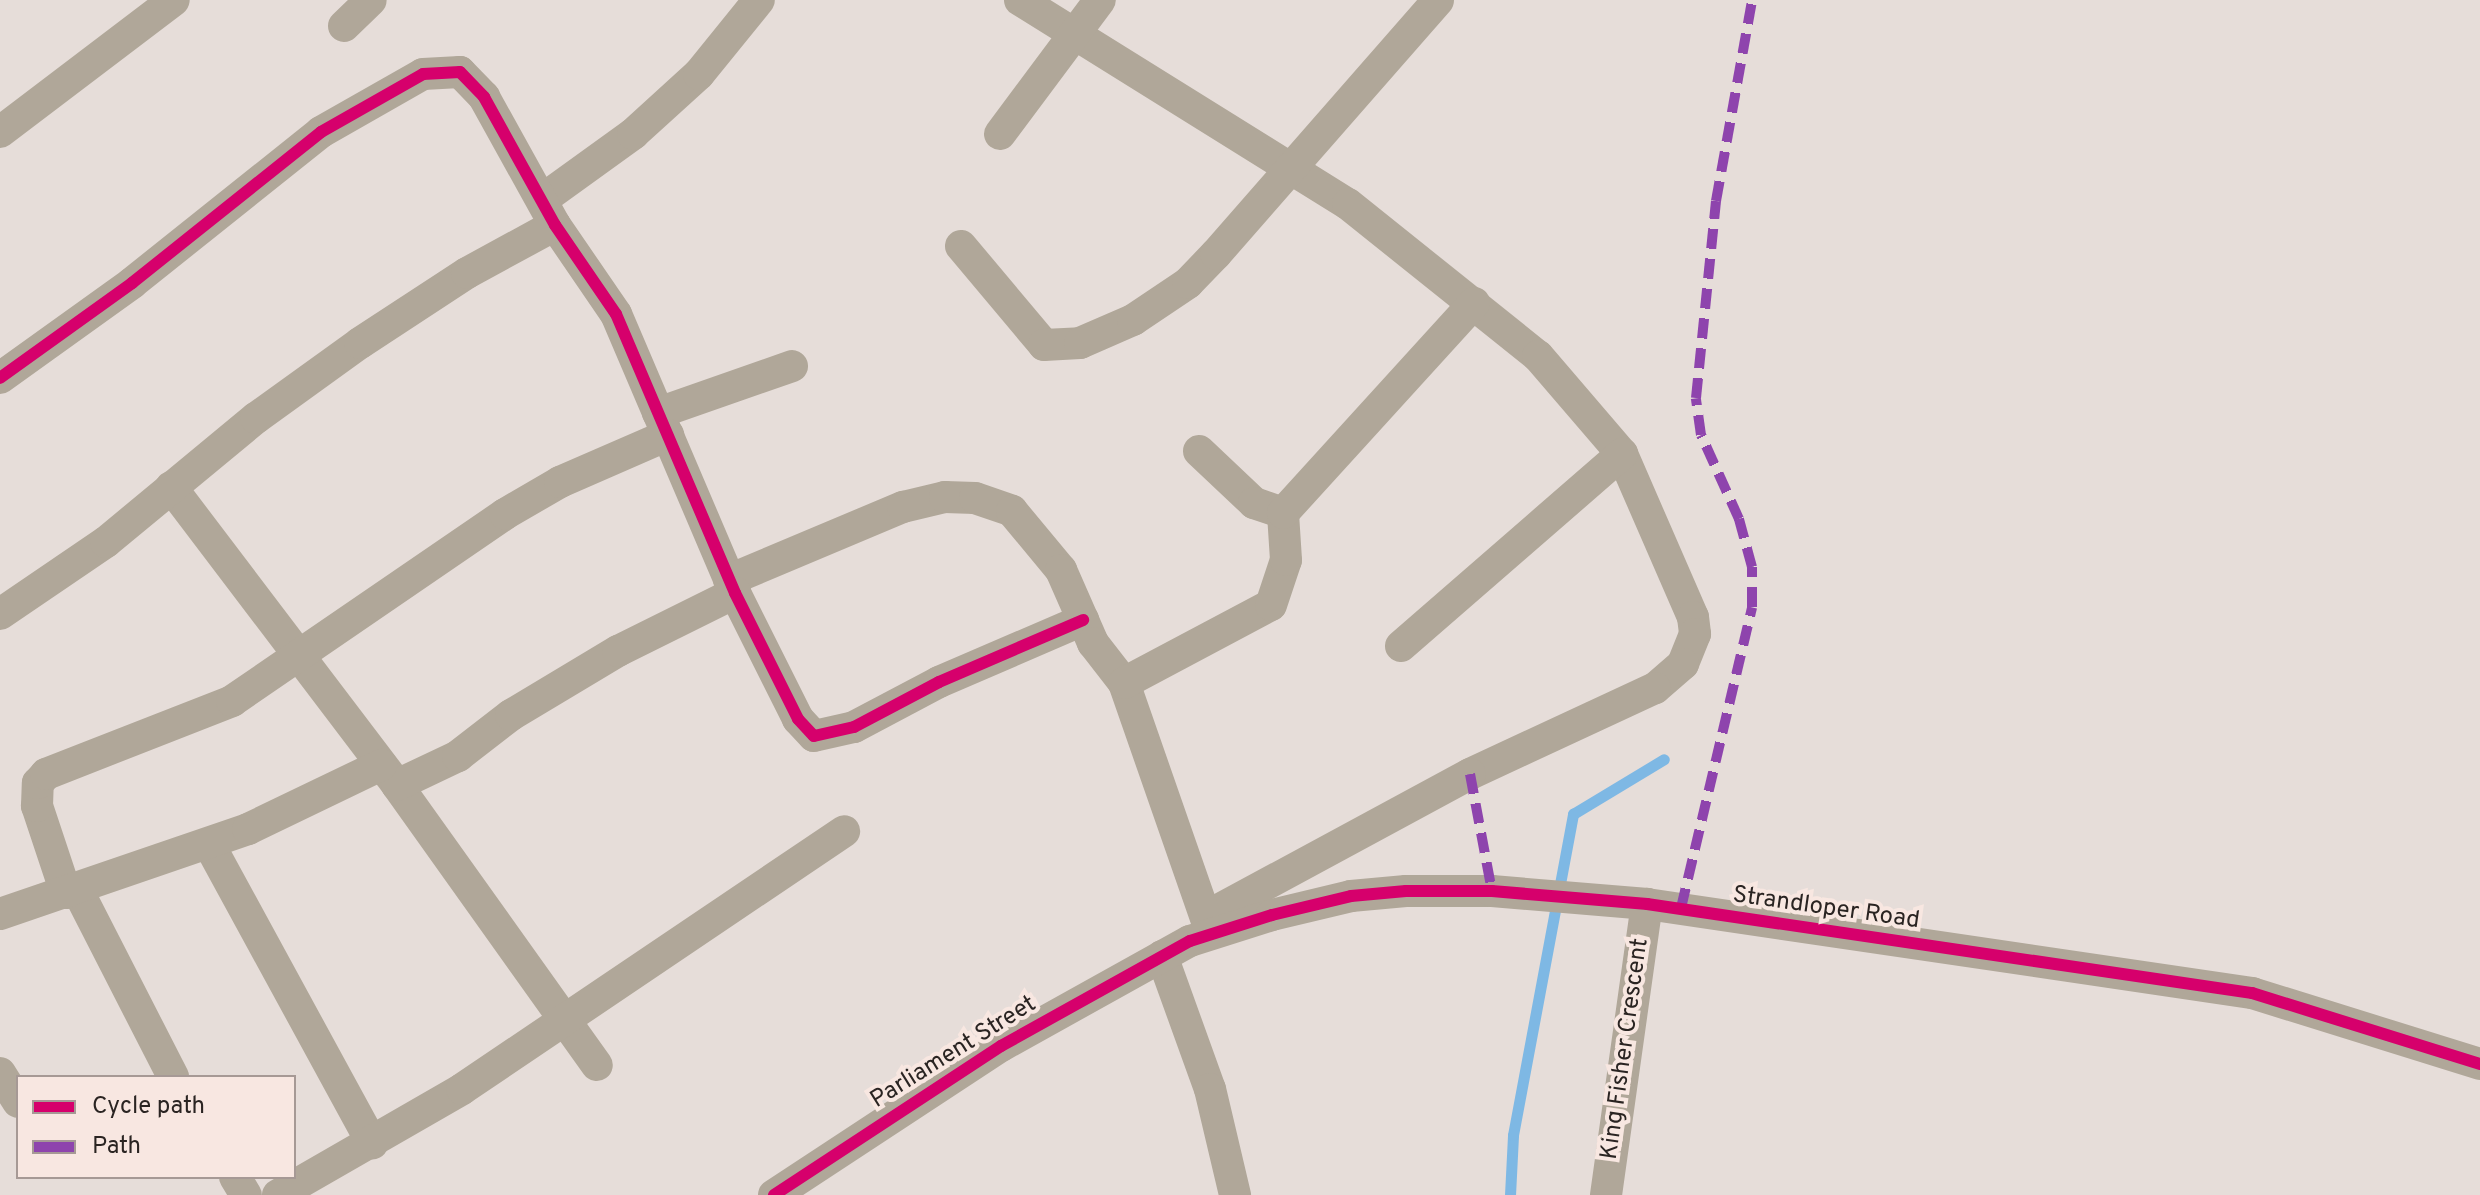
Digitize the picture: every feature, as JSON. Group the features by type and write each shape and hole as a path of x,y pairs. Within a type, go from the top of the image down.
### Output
{"street":[{"path":"0,132 174,0"},
{"path":"344,26 371,0"},
{"path":"0,614 106,542 171,487 360,343 467,273 549,212 699,74 759,0"},
{"path":"0,914 209,844 389,775 458,756 511,715 732,586 903,507 945,497 994,500 1026,523 1061,570 1093,643 1124,683 1208,925 1470,774 1638,698 1671,677 1691,646 1693,617 1622,454 1538,356 1348,204 1075,31 1020,0"},
{"path":"1000,134 1100,0"},
{"path":"961,246 1032,336 1044,345 1062,348 1133,320 1188,283 1438,0"},
{"path":"0,378 132,283 278,162 423,74 460,72 471,82 549,212 616,314 732,586 798,719 814,736 854,727 939,682 1083,620"},
{"path":"1124,683 1271,605 1286,560 1283,513 1474,303"},
{"path":"172,1075 72,891 37,806 38,783 46,774 206,714 505,514 663,424 792,366"},
{"path":"1199,451 1254,503 1283,513"},
{"path":"1401,646 1622,454"},
{"path":"171,487 389,775 597,1065"},
{"path":"278,1195 372,1143 567,1020 844,831"},
{"path":"209,844 372,1143"},
{"name":"Strandloper Road","path":"1162,956 1208,925 1351,896 1406,891 1492,891 1647,904 2252,993 2480,1064"},
{"name":"King Fisher Crescent","path":"1606,1195 1647,904"},
{"path":"1162,956 1210,1089 1235,1195"},
{"name":"Parliament Street","path":"774,1195 1001,1046 1162,956"},
{"path":"0,1073 16,1099"}],"waterway":[{"path":"1510,1195 1513,1135 1573,814 1664,759"}],"marked path":[{"path":"1681,908 1752,607 1752,567 1739,519 1701,435 1696,398 1716,201 1752,0"},
{"path":"1470,774 1492,891"}],"cycle path":[{"path":"0,378 132,283 321,132 423,74 460,72 484,97 555,225 616,314 735,593 798,719 814,736 854,727 939,682 1083,620"},
{"path":"774,1195 1001,1046 1190,941 1272,915 1351,896 1406,891 1492,891 1647,904 2252,993 2480,1064"}]}
